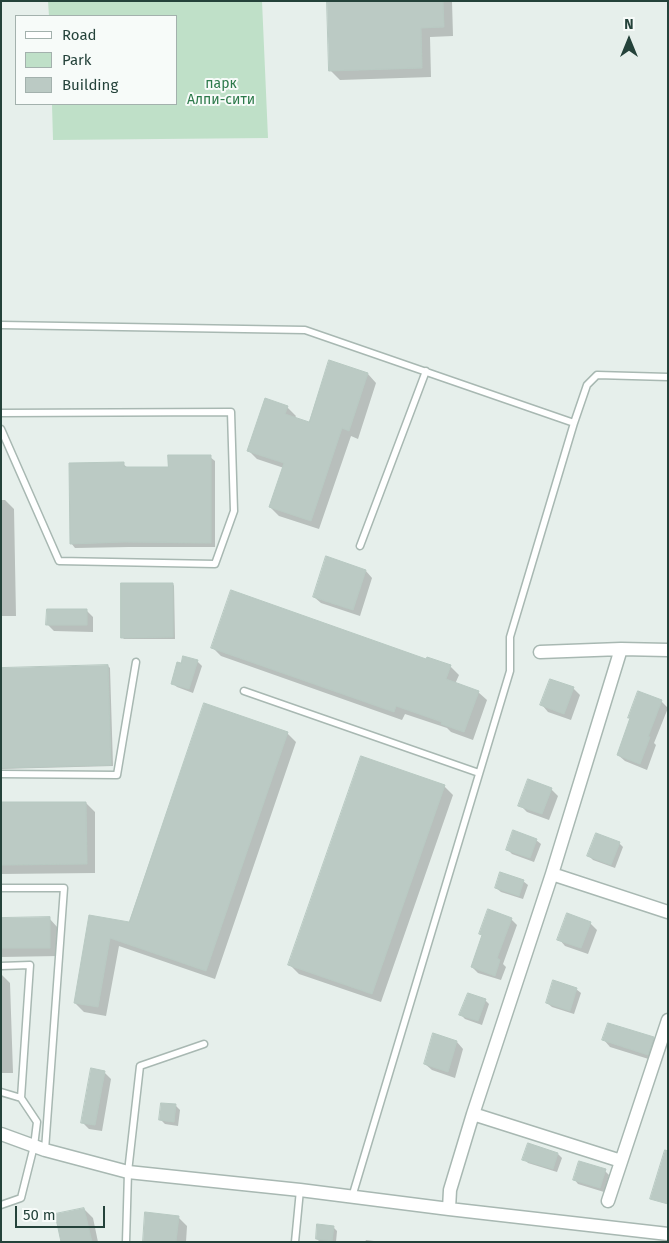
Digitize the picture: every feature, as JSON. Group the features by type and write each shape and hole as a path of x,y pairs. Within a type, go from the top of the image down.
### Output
{"street":[{"path":"449,1209 450,1190 473,1114 552,874 621,649"},
{"path":"540,652 621,649 668,650"},
{"path":"552,874 668,912"},
{"path":"608,1201 668,1020"},
{"path":"473,1114 620,1161"},
{"path":"1,1134 39,1148 128,1172 300,1190 668,1234"}],"lane":[{"path":"1,325 305,330 574,423"},
{"path":"360,546 426,371"},
{"path":"352,1197 510,671 510,637 586,385 597,375 668,377"},
{"path":"1,413 231,412 234,512 215,564 59,561 1,429"},
{"path":"1,774 117,775 136,662"},
{"path":"244,691 479,773"},
{"path":"1,888 64,888 39,1148 20,1198 1,1205"},
{"path":"1,966 30,964 21,1098 37,1122 39,1148"},
{"path":"126,1242 128,1172 140,1066 204,1044"},
{"path":"1,1092 21,1098"},
{"path":"295,1242 300,1190"}],"green space":[{"name":"парк Алпи-сити","path":"48,1 262,1 268,138 53,140 52,105 178,105 178,15 49,15"}],"building":[{"path":"327,1 443,1 444,27 421,28 422,68 329,71"},
{"path":"329,360 368,373 349,431 342,428 311,521 269,507 284,463 247,451 265,398 288,406 285,414 309,422"},
{"path":"168,455 211,455 211,543 124,542 70,544 69,463 124,462 124,467 168,467"},
{"path":"326,556 366,570 353,610 313,597"},
{"path":"121,583 173,583 173,637 121,638"},
{"path":"231,590 426,659 427,657 451,665 446,679 479,691 464,732 396,706 394,712 211,648"},
{"path":"47,609 87,609 87,625 46,625"},
{"path":"183,656 198,660 189,689 171,684 177,662 181,663"},
{"path":"108,665 111,765 1,768 1,668"},
{"path":"550,679 574,687 564,714 540,705"},
{"path":"638,691 662,700 640,764 617,755"},
{"path":"204,703 288,732 206,971 110,938 98,1007 74,1003 89,915 129,922"},
{"path":"361,756 445,785 372,994 288,965"},
{"path":"528,779 552,788 542,814 518,806"},
{"path":"1,802 86,802 87,864 1,865"},
{"path":"513,830 537,839 530,858 506,850"},
{"path":"596,833 620,842 611,865 587,856"},
{"path":"500,872 524,880 519,896 495,888"},
{"path":"488,909 512,918 497,958 500,960 495,976 471,967 482,935 479,934"},
{"path":"567,913 591,922 581,948 557,940"},
{"path":"50,917 50,948 1,948 1,918"},
{"path":"553,980 577,988 570,1011 546,1003"},
{"path":"468,993 486,999 478,1021 459,1015"},
{"path":"608,1023 654,1037 648,1055 602,1040"},
{"path":"433,1033 457,1041 448,1072 424,1064"},
{"path":"91,1068 105,1071 95,1125 81,1123"},
{"path":"161,1103 176,1104 174,1122 159,1120"},
{"path":"528,1143 558,1153 553,1169 522,1160"},
{"path":"665,1150 668,1151 668,1204 650,1199"},
{"path":"579,1161 606,1169 600,1188 573,1180"},
{"path":"84,1208 92,1242 61,1242 55,1214"},
{"path":"145,1212 179,1216 176,1242 143,1242"},
{"path":"317,1224 334,1226 332,1241 316,1239"}]}
